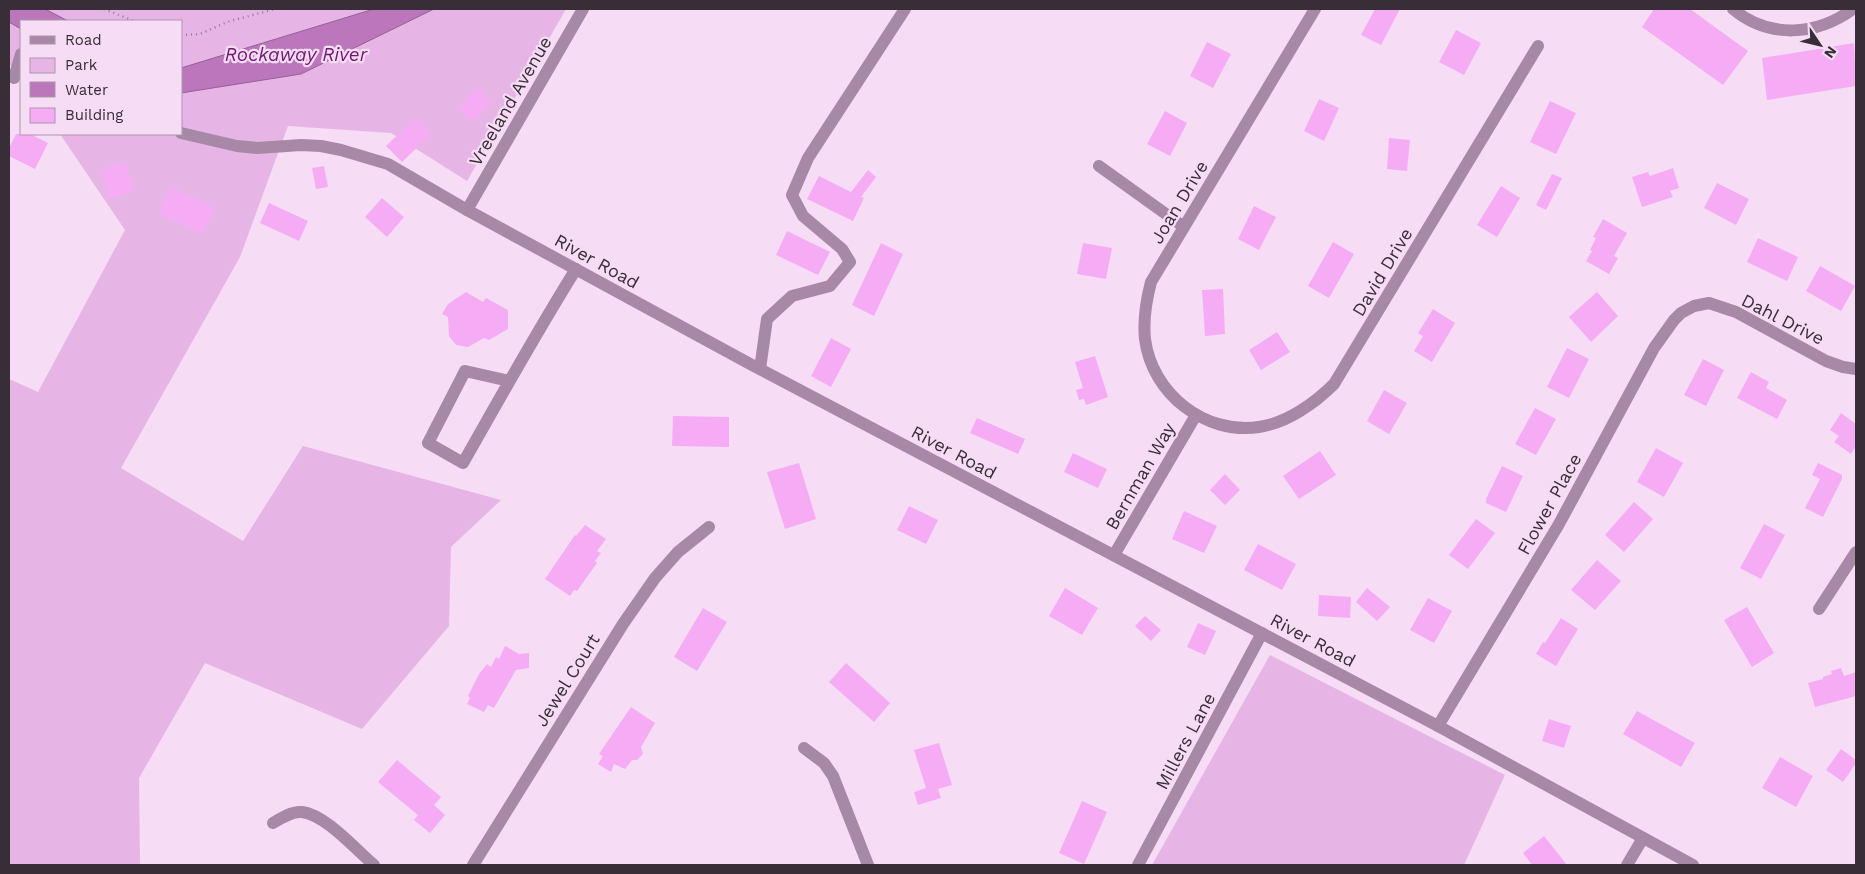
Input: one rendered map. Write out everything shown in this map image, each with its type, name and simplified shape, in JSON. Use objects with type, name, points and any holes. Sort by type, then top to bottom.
[{"type":"street","name":"Vreeland Avenue","points":[[467,210],[583,9]]},
{"type":"street","points":[[760,369],[767,319],[792,296],[830,286],[850,262],[842,249],[803,216],[792,195],[808,158],[905,9]]},
{"type":"street","name":"Joan Drive","points":[[1196,415],[1177,401],[1164,386],[1154,369],[1146,341],[1144,321],[1151,282],[1315,9]]},
{"type":"street","points":[[1733,9],[1749,21],[1767,28],[1787,32],[1816,27],[1834,20],[1853,9]]},
{"type":"street","name":"David Drive","points":[[1196,415],[1229,428],[1239,429],[1268,426],[1295,414],[1320,397],[1334,384],[1538,46]]},
{"type":"street","points":[[15,78],[20,58]]},
{"type":"street","name":"River Road","points":[[182,132],[237,146],[257,148],[302,145],[341,150],[388,164],[467,210],[760,369],[1438,726],[1693,865]]},
{"type":"street","points":[[1099,166],[1184,227]]},
{"type":"street","points":[[509,381],[466,371],[428,443],[463,463],[509,381],[576,270]]},
{"type":"street","name":"Dahl Drive","points":[[1694,306],[1708,303],[1736,312],[1826,361],[1856,369]]},
{"type":"street","name":"Flower Place","points":[[1438,726],[1559,524],[1654,348],[1674,320],[1681,313],[1694,306]]},
{"type":"street","name":"Bernman Way","points":[[1114,555],[1196,415]]},
{"type":"street","name":"Jewel Court","points":[[473,865],[623,624],[654,578],[678,552],[708,527]]},
{"type":"street","points":[[1819,609],[1856,552]]},
{"type":"street","name":"Millers Lane","points":[[1138,865],[1262,633]]},
{"type":"street","points":[[804,748],[824,764],[833,776],[868,865]]},
{"type":"street","points":[[273,823],[283,816],[300,811],[314,815],[325,822],[374,865]]},
{"type":"street","points":[[1627,865],[1644,838]]},
{"type":"path","points":[[104,9],[132,20]]},
{"type":"path","points":[[182,35],[200,34],[227,22],[275,9]]},
{"type":"green space","points":[[45,9],[374,9],[182,68],[182,20],[66,20]]},
{"type":"green space","points":[[434,9],[566,9],[467,181],[391,133],[288,126],[240,257],[121,468],[243,541],[303,446],[501,500],[451,547],[449,626],[362,729],[205,663],[139,778],[140,865],[9,865],[9,379],[38,392],[125,230],[61,135],[182,135],[182,93],[301,74]]},
{"type":"green space","points":[[9,22],[20,28],[20,74],[16,68],[9,65]]},
{"type":"green space","points":[[1270,655],[1505,775],[1464,865],[1152,865]]},
{"type":"water","points":[[9,9],[45,9],[66,20],[20,20],[20,28],[9,22]]},
{"type":"water","name":"Rockaway River","points":[[374,9],[434,9],[301,74],[182,93],[182,68]]},
{"type":"building","points":[[1375,9],[1400,9],[1381,45],[1361,35]]},
{"type":"building","points":[[1654,9],[1690,9],[1748,51],[1723,85],[1642,27]]},
{"type":"building","points":[[1456,30],[1481,43],[1464,75],[1439,62]]},
{"type":"building","points":[[1207,42],[1231,54],[1213,88],[1190,76]]},
{"type":"building","points":[[1854,43],[1856,86],[1767,100],[1762,58]]},
{"type":"building","points":[[477,88],[491,101],[472,122],[458,109]]},
{"type":"building","points":[[1319,99],[1339,108],[1324,141],[1304,131]]},
{"type":"building","points":[[1550,101],[1576,113],[1556,154],[1530,142]]},
{"type":"building","points":[[1165,111],[1187,123],[1170,156],[1147,144]]},
{"type":"building","points":[[415,118],[431,134],[402,162],[386,146]]},
{"type":"building","points":[[16,134],[32,135],[48,143],[35,169],[9,156],[9,148]]},
{"type":"building","points":[[1389,138],[1410,140],[1407,171],[1387,169]]},
{"type":"building","points":[[125,162],[134,191],[109,198],[101,169]]},
{"type":"building","points":[[324,166],[328,187],[316,189],[312,168]]},
{"type":"building","points":[[1673,168],[1679,188],[1670,191],[1673,197],[1642,207],[1632,177],[1648,172],[1650,176]]},
{"type":"building","points":[[868,170],[876,177],[861,197],[864,198],[853,221],[807,199],[819,176],[851,192]]},
{"type":"building","points":[[1552,174],[1562,178],[1546,210],[1536,205]]},
{"type":"building","points":[[1717,183],[1749,199],[1736,225],[1704,208]]},
{"type":"building","points":[[1501,186],[1520,198],[1497,237],[1477,225]]},
{"type":"building","points":[[171,187],[215,208],[202,234],[159,213]]},
{"type":"building","points":[[382,198],[404,217],[387,237],[365,217]]},
{"type":"building","points":[[269,203],[308,221],[299,241],[260,223]]},
{"type":"building","points":[[1254,206],[1276,217],[1259,250],[1238,239]]},
{"type":"building","points":[[1603,219],[1627,233],[1614,256],[1618,258],[1609,274],[1586,261],[1592,251],[1590,250],[1596,238],[1593,237]]},
{"type":"building","points":[[787,231],[830,252],[818,275],[776,255]]},
{"type":"building","points":[[1758,238],[1798,257],[1787,281],[1747,262]]},
{"type":"building","points":[[1333,242],[1354,254],[1329,298],[1308,286]]},
{"type":"building","points":[[881,243],[903,254],[874,316],[852,305]]},
{"type":"building","points":[[1083,243],[1112,248],[1106,279],[1077,274]]},
{"type":"building","points":[[1820,266],[1855,286],[1841,311],[1806,291]]},
{"type":"building","points":[[1223,289],[1225,334],[1205,336],[1202,290]]},
{"type":"building","points":[[466,292],[483,302],[486,298],[508,310],[508,329],[489,340],[484,338],[468,347],[456,345],[449,336],[448,317],[442,314],[448,304]]},
{"type":"building","points":[[1597,292],[1618,316],[1591,342],[1569,317]]},
{"type":"building","points":[[1433,309],[1455,323],[1432,362],[1414,351],[1423,336],[1418,333]]},
{"type":"building","points":[[1277,332],[1290,352],[1261,370],[1249,350]]},
{"type":"building","points":[[831,338],[851,349],[831,387],[811,376]]},
{"type":"building","points":[[1567,348],[1589,359],[1569,398],[1547,387]]},
{"type":"building","points":[[1095,356],[1108,397],[1086,405],[1084,399],[1079,400],[1076,390],[1083,388],[1075,362]]},
{"type":"building","points":[[1703,359],[1724,370],[1706,406],[1684,395]]},
{"type":"building","points":[[1751,372],[1769,382],[1766,388],[1787,400],[1777,419],[1737,398]]},
{"type":"building","points":[[1384,390],[1407,403],[1389,434],[1367,421]]},
{"type":"building","points":[[1535,408],[1556,419],[1536,455],[1515,444]]},
{"type":"building","points":[[1841,413],[1856,424],[1856,446],[1851,454],[1834,442],[1839,436],[1830,430]]},
{"type":"building","points":[[673,416],[729,417],[729,447],[672,446]]},
{"type":"building","points":[[977,418],[1025,439],[1018,454],[970,433]]},
{"type":"building","points":[[1656,448],[1683,463],[1664,497],[1637,482]]},
{"type":"building","points":[[1320,451],[1336,475],[1299,499],[1283,476]]},
{"type":"building","points":[[1073,453],[1107,469],[1098,488],[1064,472]]},
{"type":"building","points":[[799,463],[816,519],[785,529],[767,472]]},
{"type":"building","points":[[1818,463],[1842,475],[1842,479],[1823,517],[1805,508],[1820,479],[1812,475]]},
{"type":"building","points":[[1502,466],[1523,476],[1506,512],[1486,503],[1486,499]]},
{"type":"building","points":[[1225,474],[1240,490],[1225,505],[1210,490]]},
{"type":"building","points":[[1634,502],[1653,519],[1624,552],[1605,535]]},
{"type":"building","points":[[909,506],[938,520],[926,544],[897,530]]},
{"type":"building","points":[[1184,511],[1217,526],[1204,553],[1172,539]]},
{"type":"building","points":[[1476,519],[1495,533],[1468,569],[1449,555]]},
{"type":"building","points":[[1764,524],[1785,535],[1761,579],[1740,568]]},
{"type":"building","points":[[585,525],[606,539],[597,551],[601,553],[595,561],[597,563],[577,591],[574,590],[570,596],[545,579],[575,535]]},
{"type":"building","points":[[1258,544],[1296,564],[1282,590],[1244,570]]},
{"type":"building","points":[[1597,560],[1621,581],[1595,610],[1571,590]]},
{"type":"building","points":[[1065,588],[1098,608],[1082,635],[1049,616]]},
{"type":"building","points":[[1367,588],[1390,607],[1377,621],[1356,602]]},
{"type":"building","points":[[1319,595],[1351,597],[1350,618],[1318,616]]},
{"type":"building","points":[[1428,598],[1452,611],[1434,643],[1410,630]]},
{"type":"building","points":[[1747,607],[1774,653],[1752,667],[1724,620]]},
{"type":"building","points":[[703,608],[727,622],[697,671],[674,657]]},
{"type":"building","points":[[1145,616],[1161,630],[1151,641],[1135,626]]},
{"type":"building","points":[[1561,618],[1578,629],[1556,666],[1536,654]]},
{"type":"building","points":[[1198,623],[1216,631],[1205,655],[1187,647]]},
{"type":"building","points":[[505,646],[519,654],[529,653],[529,668],[516,670],[494,708],[488,705],[484,712],[467,704],[470,698],[468,696],[479,674],[487,664],[491,667],[496,657],[499,659]]},
{"type":"building","points":[[846,663],[890,703],[874,722],[829,682]]},
{"type":"building","points":[[1841,668],[1844,676],[1856,672],[1856,696],[1815,707],[1808,683],[1823,679],[1823,677],[1832,674],[1831,671]]},
{"type":"building","points":[[631,707],[655,723],[641,747],[643,754],[637,760],[632,760],[625,769],[614,764],[611,772],[598,764],[603,756],[599,754]]},
{"type":"building","points":[[1637,711],[1695,743],[1681,767],[1623,734]]},
{"type":"building","points":[[1549,719],[1571,726],[1564,748],[1542,741]]},
{"type":"building","points":[[939,743],[952,785],[938,789],[941,798],[918,805],[914,792],[926,788],[914,750]]},
{"type":"building","points":[[1841,749],[1856,760],[1856,763],[1843,782],[1826,770]]},
{"type":"building","points":[[1780,757],[1813,776],[1796,807],[1762,788]]},
{"type":"building","points":[[397,760],[441,797],[434,805],[445,815],[430,833],[414,820],[418,815],[378,782]]},
{"type":"building","points":[[1082,801],[1107,812],[1084,864],[1059,853]]},
{"type":"building","points":[[1544,836],[1567,865],[1532,865],[1523,853]]}]
